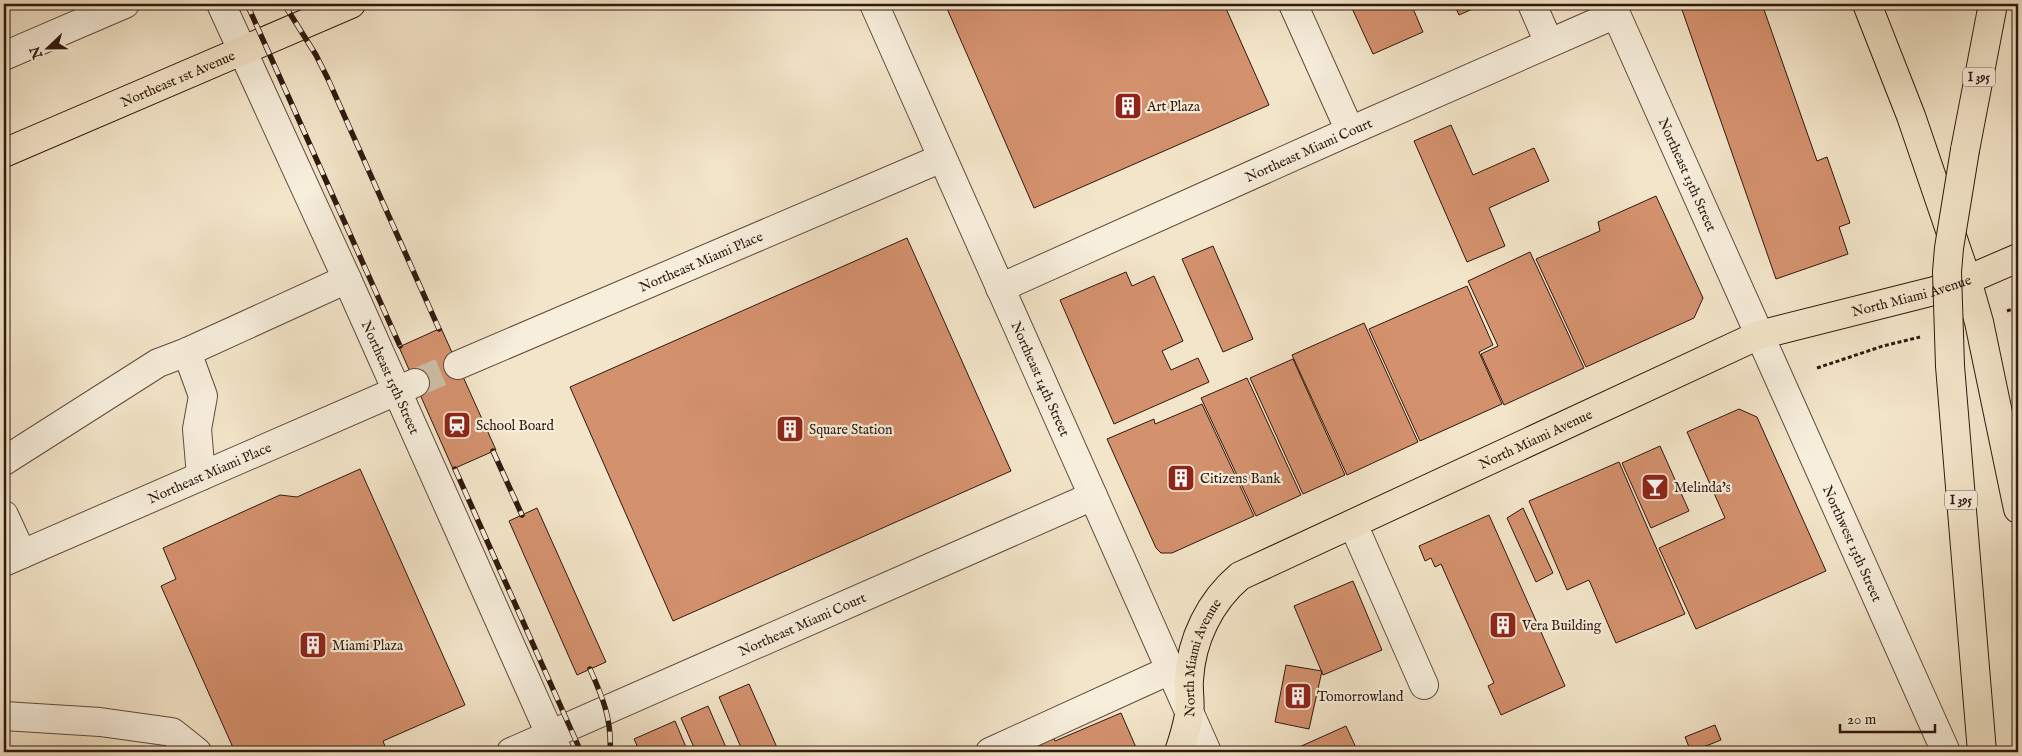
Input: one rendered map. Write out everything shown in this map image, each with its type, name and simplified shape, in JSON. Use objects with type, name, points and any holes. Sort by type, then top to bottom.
[{"type":"main road","name":"Northeast 1st Avenue","points":[[4,154],[351,4]]},
{"type":"main road","points":[[1867,4],[1911,116],[1979,322],[2018,510]]},
{"type":"main road","name":"I 395","points":[[1982,752],[1950,366],[1948,281],[1949,248],[1965,150],[1993,4]]},
{"type":"main road","name":"North Miami Avenue","points":[[1180,752],[1190,713],[1189,679],[1197,638],[1207,615],[1228,586],[1240,576],[1759,335],[1884,304],[1966,280],[2018,258]]},
{"type":"street","points":[[4,56],[125,4]]},
{"type":"street","name":"Northeast 15th Street","points":[[221,4],[347,279],[405,387],[555,744]]},
{"type":"street","name":"Northeast 14th Street","points":[[874,4],[1207,752]]},
{"type":"street","points":[[1293,4],[1350,131]]},
{"type":"street","points":[[1532,4],[1549,43]]},
{"type":"street","name":"Northeast Miami Court","points":[[1000,288],[1616,14]]},
{"type":"street","name":"Northeast 13th Street","points":[[1616,14],[1759,335]]},
{"type":"street","name":"Northeast Miami Place","points":[[458,365],[942,158]]},
{"type":"street","points":[[4,461],[158,363],[187,352],[347,279]]},
{"type":"street","name":"Northwest 13th Street","points":[[1759,335],[1946,752]]},
{"type":"street","points":[[187,352],[203,396],[197,429],[201,476]]},
{"type":"street","name":"Northeast Miami Place","points":[[13,558],[405,387]]},
{"type":"street","name":"Northeast Miami Court","points":[[511,752],[555,744],[1093,496]]},
{"type":"street","points":[[4,515],[13,558]]},
{"type":"street","points":[[1353,524],[1424,685]]},
{"type":"street","points":[[990,752],[1170,670]]},
{"type":"street","points":[[4,716],[100,722],[172,732],[197,752]]},
{"type":"path","points":[[2006,312],[2018,307]]},
{"type":"path","points":[[1818,368],[1883,346],[1924,336]]},
{"type":"building","name":"Art Plaza","points":[[945,4],[1224,4],[1269,105],[1034,208]]},
{"type":"building","points":[[1350,4],[1411,4],[1423,32],[1373,54]]},
{"type":"building","points":[[1454,4],[1484,4],[1459,15]]},
{"type":"building","points":[[1680,4],[1762,4],[1817,161],[1827,157],[1850,223],[1839,227],[1848,254],[1776,279]]},
{"type":"building","points":[[1451,125],[1473,175],[1534,148],[1549,181],[1489,208],[1505,246],[1467,262],[1414,141]]},
{"type":"building","points":[[1656,196],[1703,298],[1694,318],[1586,367],[1536,259],[1600,231],[1598,222]]},
{"type":"building","name":"Square Station","points":[[907,238],[1011,471],[673,621],[570,387]]},
{"type":"building","points":[[1213,246],[1253,339],[1223,352],[1182,259]]},
{"type":"building","points":[[1530,252],[1584,368],[1504,405],[1481,354],[1498,346],[1468,281]]},
{"type":"building","points":[[1126,272],[1132,286],[1154,276],[1183,341],[1162,351],[1171,370],[1198,358],[1209,382],[1114,424],[1060,300]]},
{"type":"building","points":[[1467,286],[1493,345],[1479,352],[1502,404],[1420,441],[1369,329]]},
{"type":"building","points":[[1364,323],[1418,442],[1347,475],[1292,355]]},
{"type":"building","name":"School Board","points":[[441,328],[496,450],[453,469],[399,347]]},
{"type":"building","points":[[1293,359],[1345,475],[1303,494],[1250,378]]},
{"type":"building","points":[[1247,378],[1301,495],[1256,516],[1201,398]]},
{"type":"building","name":"Citizens Bank","points":[[1202,404],[1254,516],[1172,553],[1161,553],[1156,548],[1107,439],[1154,419],[1155,424]]},
{"type":"building","points":[[1739,409],[1757,417],[1826,571],[1696,629],[1659,548],[1725,518],[1687,432]]},
{"type":"building","name":"Melinda's","points":[[1660,446],[1689,511],[1651,528],[1622,463]]},
{"type":"building","points":[[1619,462],[1685,614],[1616,643],[1589,580],[1567,590],[1529,501]]},
{"type":"building","name":"Miami Plaza","points":[[360,469],[465,705],[383,741],[386,749],[379,752],[235,752],[161,586],[176,579],[163,548],[280,495],[297,497]]},
{"type":"building","points":[[537,508],[606,662],[577,675],[509,521]]},
{"type":"building","points":[[1523,508],[1553,573],[1536,582],[1507,518]]},
{"type":"building","name":"Vera Building","points":[[1489,515],[1565,686],[1501,715],[1488,686],[1494,683],[1441,564],[1435,567],[1431,558],[1425,561],[1419,546]]},
{"type":"building","points":[[1353,581],[1382,650],[1323,675],[1294,606]]},
{"type":"building","name":"Tomorrowland","points":[[1286,665],[1322,671],[1309,729],[1275,722]]},
{"type":"building","points":[[749,684],[779,752],[743,752],[719,697]]},
{"type":"building","points":[[708,706],[728,752],[696,752],[681,718]]},
{"type":"building","points":[[1121,713],[1138,752],[1009,752],[1050,728],[1055,741]]},
{"type":"building","points":[[675,721],[688,752],[640,752],[634,739]]},
{"type":"building","points":[[1715,725],[1721,740],[1691,752],[1685,737]]},
{"type":"building","points":[[1346,726],[1358,752],[1288,752]]},
{"type":"tunnel","points":[[415,383],[458,365]]},
{"type":"railway","points":[[247,4],[400,346]]},
{"type":"railway","points":[[284,4],[316,55],[328,79],[439,329]]},
{"type":"railway","points":[[493,451],[522,515]]},
{"type":"railway","points":[[455,469],[581,752]]},
{"type":"railway","points":[[590,669],[606,709],[610,730],[610,752]]},
{"type":"place","name":"Art Plaza","points":[[1128,106]]},
{"type":"place","name":"School Board","points":[[457,425]]},
{"type":"place","name":"Square Station","points":[[790,429]]},
{"type":"place","name":"Citizens Bank","points":[[1181,478]]},
{"type":"place","name":"Melinda's","points":[[1655,487]]},
{"type":"place","name":"Vera Building","points":[[1503,625]]},
{"type":"place","name":"Miami Plaza","points":[[313,645]]},
{"type":"place","name":"Tomorrowland","points":[[1298,696]]}]
